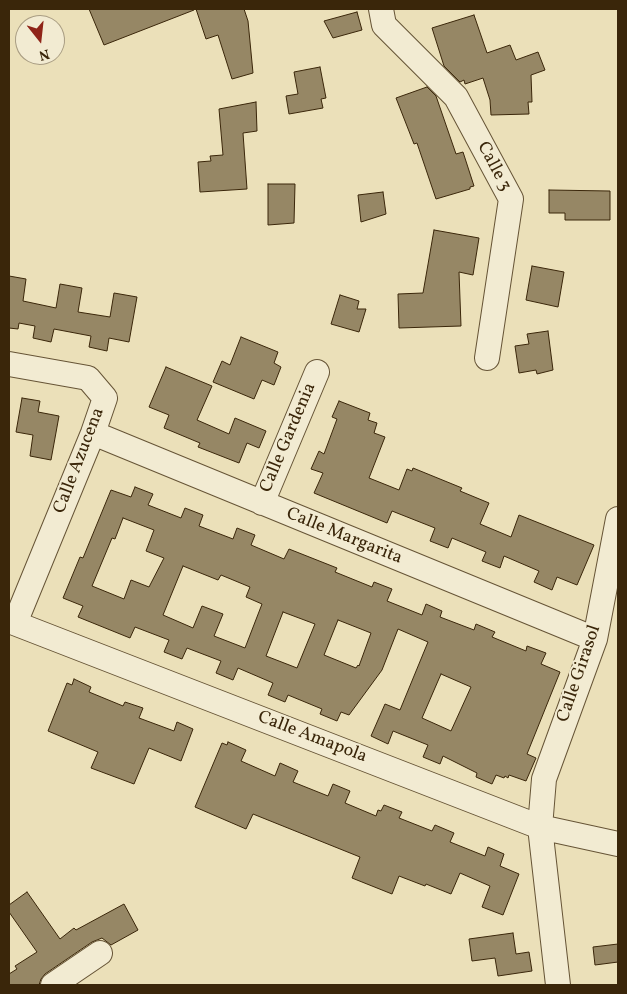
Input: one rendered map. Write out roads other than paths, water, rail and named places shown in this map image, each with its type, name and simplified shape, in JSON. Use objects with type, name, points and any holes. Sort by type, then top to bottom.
[{"type":"street","name":"Calle 3","points":[[381,9],[384,25],[456,97],[511,199],[487,358]]},
{"type":"street","name":"Calle Azucena","points":[[9,364],[88,378],[105,398],[93,433],[12,622]]},
{"type":"street","name":"Calle Gardenia","points":[[262,503],[317,372]]},
{"type":"street","name":"Calle Margarita","points":[[93,433],[595,639]]},
{"type":"street","name":"Calle Girasol","points":[[558,985],[540,827],[544,779],[595,639],[618,519]]},
{"type":"street","name":"Calle Amapola","points":[[12,622],[540,827],[618,844]]},
{"type":"street","points":[[53,985],[100,952]]}]
